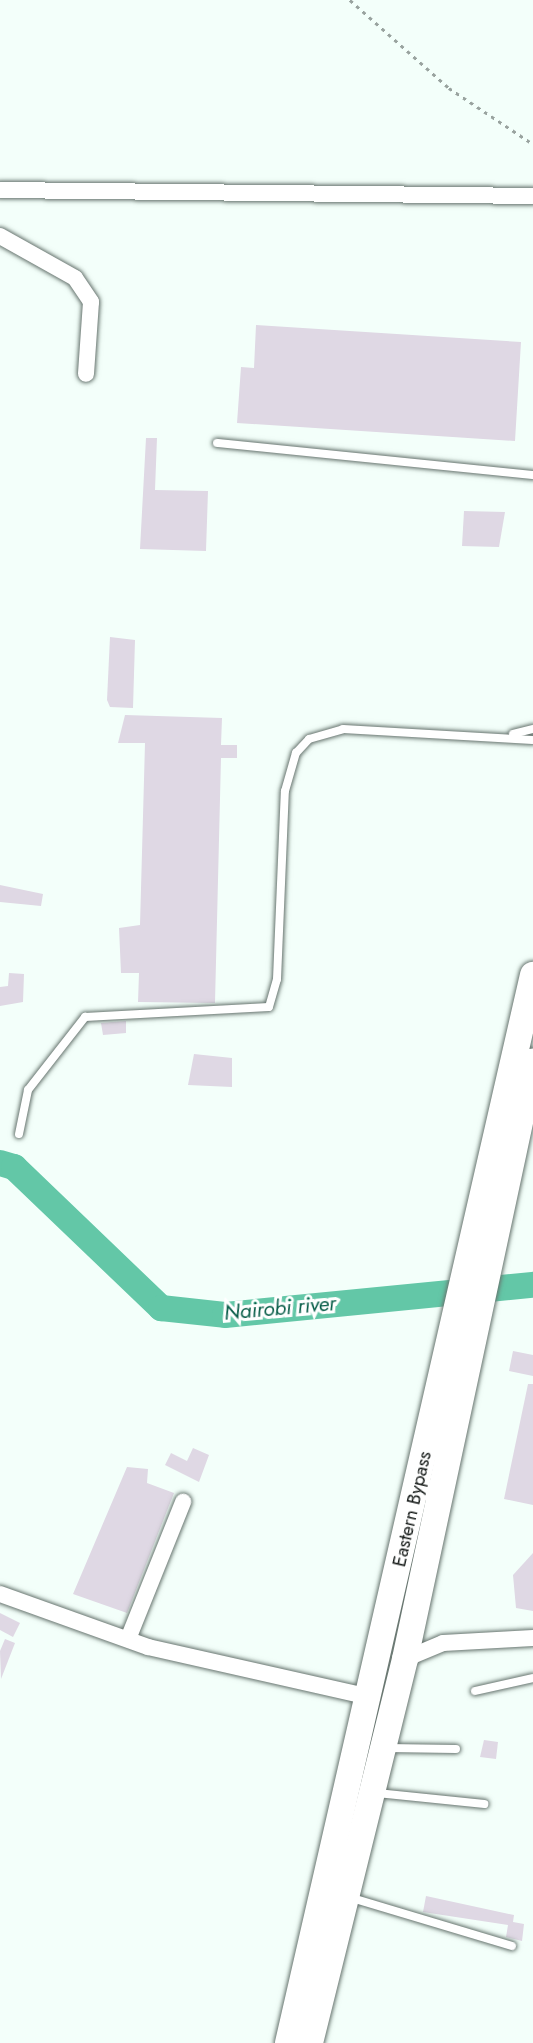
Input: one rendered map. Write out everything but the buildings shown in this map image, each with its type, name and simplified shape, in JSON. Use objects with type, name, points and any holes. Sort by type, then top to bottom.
[{"type":"main road","name":"Eastern Bypass","points":[[310,2043],[405,1659],[461,1345],[533,975]]},
{"type":"main road","name":"Eastern Bypass","points":[[482,1246],[533,1062]]},
{"type":"main road","name":"Eastern Bypass","points":[[288,2043],[370,1697],[461,1345]]},
{"type":"street","points":[[0,190],[533,196]]},
{"type":"street","points":[[0,236],[75,278],[91,302],[86,374]]},
{"type":"street","points":[[128,1639],[183,1502]]},
{"type":"street","points":[[0,1594],[128,1639],[370,1697]]},
{"type":"street","points":[[405,1659],[443,1643],[533,1637]]},
{"type":"lane","points":[[217,443],[533,475]]},
{"type":"lane","points":[[19,1134],[28,1090],[85,1017],[269,1007],[277,979],[285,791],[296,754],[309,739],[343,729],[507,735],[533,740]]},
{"type":"lane","points":[[507,735],[533,729]]},
{"type":"lane","points":[[474,1691],[533,1678]]},
{"type":"lane","points":[[384,1748],[456,1749]]},
{"type":"lane","points":[[374,1792],[484,1804]]},
{"type":"lane","points":[[345,1896],[512,1946]]},
{"type":"path","points":[[350,0],[449,88],[533,144]]},
{"type":"waterway","name":"Nairobi river","points":[[0,1163],[14,1167],[161,1308],[225,1315],[533,1285]]}]
